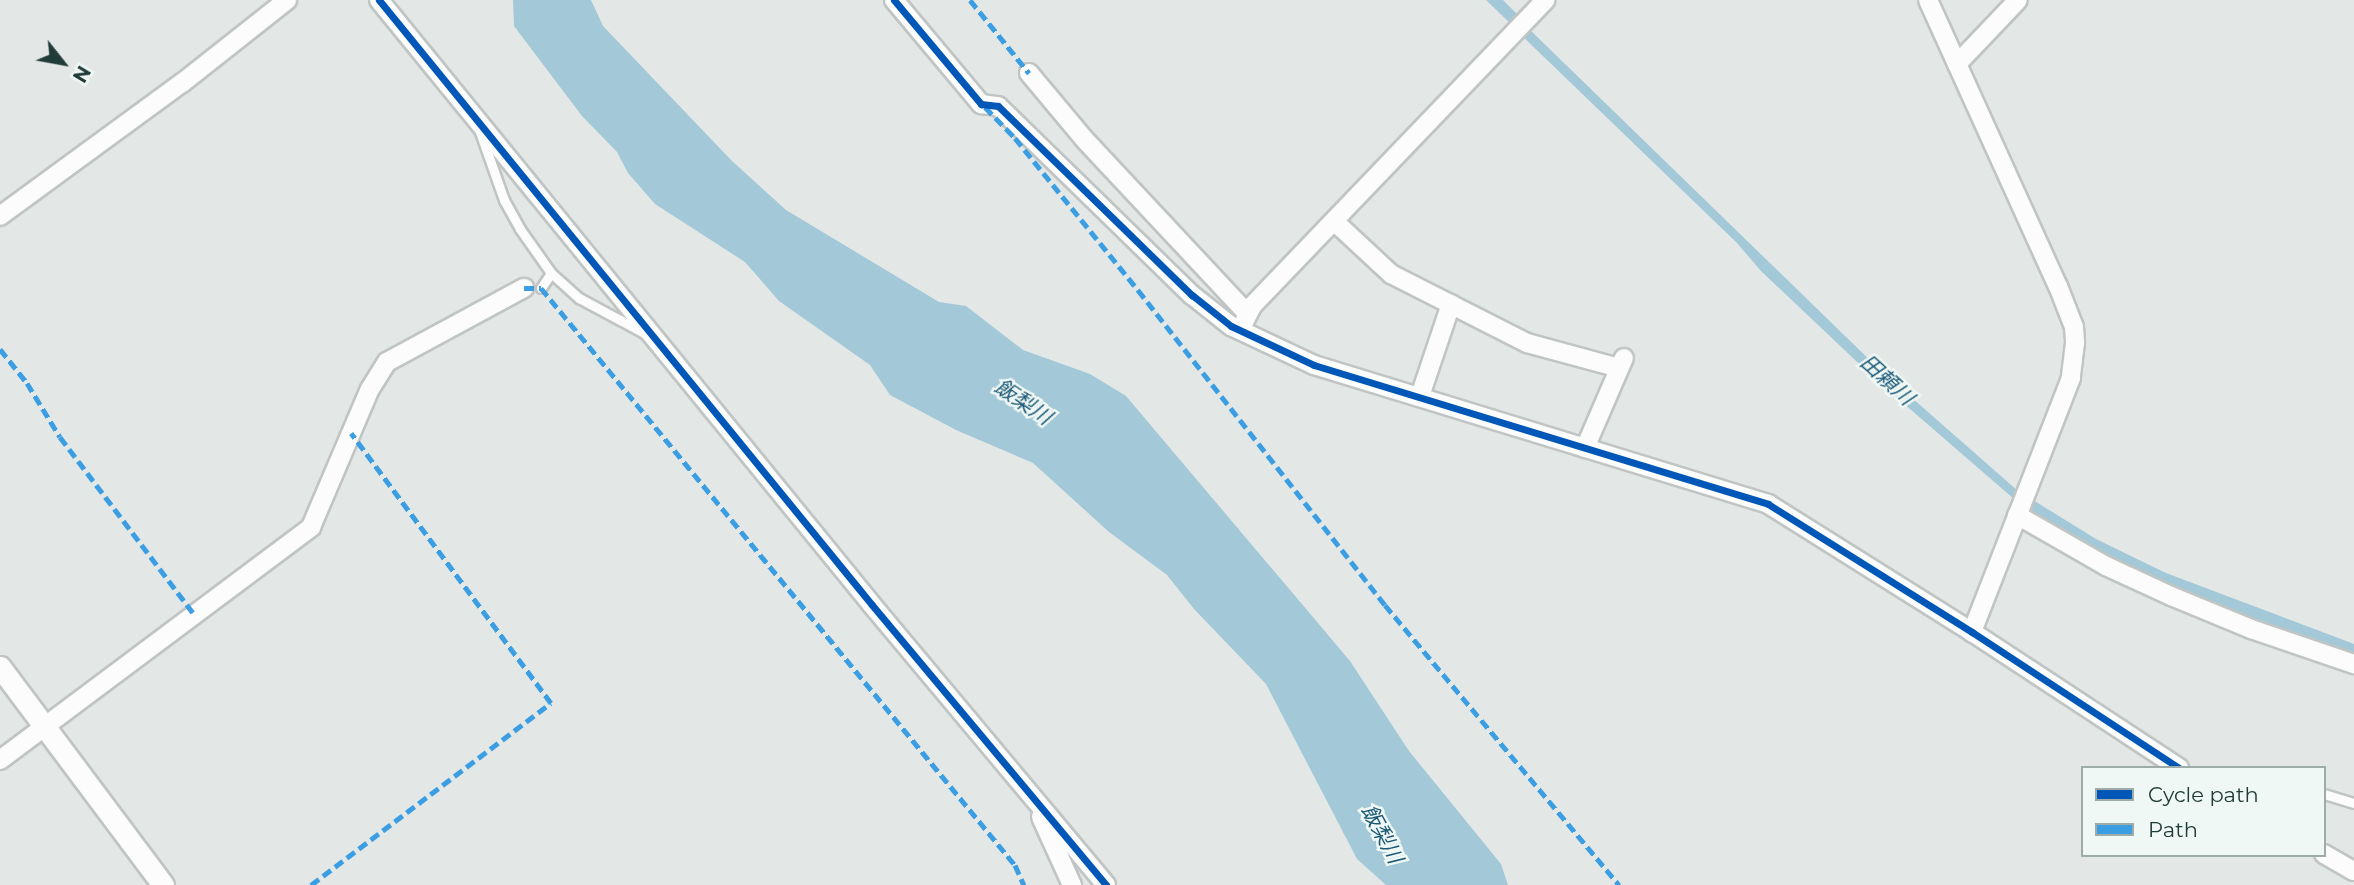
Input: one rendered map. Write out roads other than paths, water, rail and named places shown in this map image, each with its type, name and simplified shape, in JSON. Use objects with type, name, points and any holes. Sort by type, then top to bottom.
[{"type":"street","points":[[0,216],[182,83],[287,0]]},
{"type":"street","points":[[379,0],[1106,885]]},
{"type":"street","points":[[894,0],[981,104],[998,106],[1192,295],[1240,330],[1314,365],[1768,504],[1972,632],[2176,766]]},
{"type":"street","points":[[1240,330],[1247,313],[1545,0]]},
{"type":"street","points":[[1928,0],[2074,327],[2076,360],[2071,377],[1972,632]]},
{"type":"street","points":[[1956,64],[2018,0]]},
{"type":"street","points":[[1029,73],[1085,140],[1247,313]]},
{"type":"street","points":[[1334,221],[1391,274],[1536,347],[1622,363],[1585,448]]},
{"type":"street","points":[[0,760],[311,527],[370,389],[387,362],[541,283]]},
{"type":"street","points":[[1420,397],[1451,304]]},
{"type":"street","points":[[2019,511],[2106,566],[2171,596],[2250,629],[2354,664]]},
{"type":"street","points":[[0,667],[163,885]]},
{"type":"street","points":[[1031,794],[1072,885]]},
{"type":"street","points":[[2326,855],[2354,871]]},
{"type":"lane","points":[[476,117],[488,160],[541,283],[579,298],[656,339]]},
{"type":"lane","points":[[2326,794],[2354,803]]},
{"type":"water","name":"飯梨川","points":[[513,0],[591,0],[603,26],[732,161],[786,210],[939,302],[966,306],[1023,350],[1090,374],[1126,396],[1350,661],[1409,751],[1501,864],[1508,885],[1386,885],[1357,859],[1266,684],[1194,609],[1167,575],[1109,532],[1033,463],[956,430],[890,395],[870,365],[779,301],[745,262],[655,204],[628,173],[617,152],[582,116],[514,26]]},
{"type":"water","points":[[1486,0],[1503,0],[1523,20],[1515,28]]},
{"type":"water","name":"田頼川","points":[[1527,27],[1879,369],[2018,491],[2014,499],[1873,377],[1761,271],[1737,243],[1520,34]]},
{"type":"water","points":[[2033,500],[2096,539],[2166,573],[2354,644],[2354,656],[2196,598],[2118,563],[2028,512]]}]
